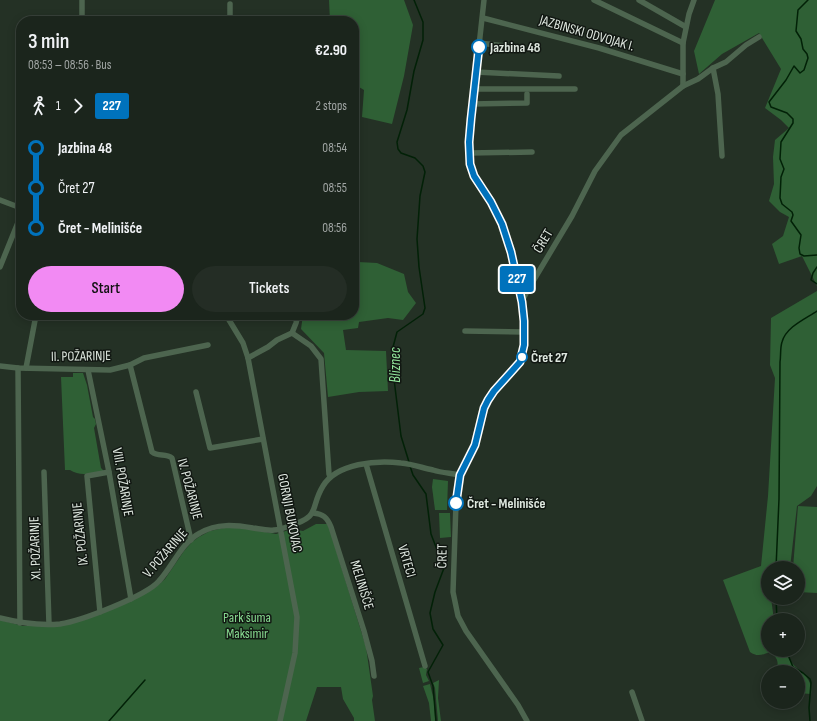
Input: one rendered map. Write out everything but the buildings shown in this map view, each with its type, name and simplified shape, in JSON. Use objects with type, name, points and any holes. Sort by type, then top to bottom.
[{"type":"street","points":[[82,0],[82,16]]},
{"type":"street","points":[[484,0],[483,18],[473,89],[469,142],[470,164],[474,176],[491,202],[502,224],[511,252],[522,302]]},
{"type":"street","points":[[594,0],[683,42]]},
{"type":"street","points":[[639,0],[686,28]]},
{"type":"street","points":[[683,86],[683,42],[694,0]]},
{"type":"street","points":[[230,4],[230,16]]},
{"type":"street","name":"JAZBINSKI ODVOJAK I.","points":[[483,18],[599,48],[683,74]]},
{"type":"street","name":"ČRET","points":[[527,721],[518,705],[466,632],[458,616],[453,592],[456,517],[460,475],[475,445],[481,418],[488,400],[520,362],[524,345],[522,302],[607,153],[621,135],[683,86],[726,62],[746,44],[759,37]]},
{"type":"street","points":[[479,43],[522,48]]},
{"type":"street","points":[[713,68],[718,94],[722,156]]},
{"type":"street","points":[[476,72],[559,76]]},
{"type":"street","points":[[473,89],[575,89]]},
{"type":"street","points":[[472,104],[527,103],[527,94]]},
{"type":"street","points":[[470,153],[532,152]]},
{"type":"street","points":[[0,200],[16,206]]},
{"type":"street","points":[[0,267],[16,228]]},
{"type":"street","points":[[26,368],[35,320]]},
{"type":"street","name":"GORNJI BUKOVAC","points":[[229,320],[243,343],[248,358],[297,617],[295,653],[280,721]]},
{"type":"street","points":[[248,358],[268,347],[277,340],[292,333],[297,320]]},
{"type":"street","points":[[466,331],[524,332]]},
{"type":"street","points":[[292,333],[311,346],[321,359],[330,477]]},
{"type":"street","name":"II. POŽARINJE","points":[[0,366],[18,368],[110,370],[130,365],[144,358],[208,345]]},
{"type":"street","name":"IV. POŽARINJE","points":[[130,365],[151,450],[154,454],[172,458],[191,540]]},
{"type":"street","points":[[18,368],[20,623]]},
{"type":"street","name":"VIII. POŽARINJE","points":[[88,370],[109,472],[131,599]]},
{"type":"street","points":[[196,392],[210,448],[263,439]]},
{"type":"street","points":[[281,528],[304,521],[313,513],[324,484],[335,473],[348,467],[366,464],[401,462],[435,471],[460,475]]},
{"type":"street","name":"VRTECI","points":[[366,464],[425,666]]},
{"type":"street","name":"XI. POŽARINJE","points":[[44,472],[49,624]]},
{"type":"street","name":"IX. POŽARINJE","points":[[100,612],[86,476],[109,472]]},
{"type":"street","name":"MELINIŠĆE","points":[[313,513],[325,516],[331,527],[364,631],[372,661],[374,676]]},
{"type":"street","name":"V. POŽARINJE","points":[[0,618],[20,623],[66,623],[100,612],[131,599],[151,588],[160,581],[177,555],[201,532],[222,526],[237,525],[273,531],[281,528]]},
{"type":"street","points":[[632,692],[642,721]]},
{"type":"green space","points":[[329,0],[404,0],[413,25],[404,76],[392,124],[362,117],[364,90],[359,87],[359,16],[330,16]]},
{"type":"green space","points":[[715,0],[817,0],[817,286],[802,256],[779,264],[772,244],[783,236],[789,217],[780,212],[769,201],[774,184],[773,157],[775,140],[789,128],[765,108],[781,69],[759,33],[722,54],[699,74],[694,51]]},
{"type":"green space","points":[[359,262],[377,263],[404,274],[408,292],[416,303],[403,320],[388,318],[359,322],[358,328],[343,330],[346,350],[386,351],[388,391],[359,392],[328,397],[324,353],[301,329],[302,320],[359,320]]},
{"type":"green space","points":[[817,291],[817,486],[811,496],[797,506],[791,561],[762,561],[768,496],[775,378],[770,365],[771,318]]},
{"type":"green space","points":[[73,373],[83,373],[87,385],[93,417],[96,424],[94,428],[101,468],[104,471],[82,474],[65,470],[61,377],[73,377]]},
{"type":"green space","points":[[433,479],[448,481],[447,510],[435,510],[432,487]]},
{"type":"green space","points":[[798,506],[817,507],[817,593],[805,592],[805,561],[794,561]]},
{"type":"green space","points":[[439,513],[450,513],[451,537],[440,538]]},
{"type":"green space","name":"Park šuma Maksimir","points":[[316,524],[328,524],[366,647],[375,721],[354,721],[354,718],[343,699],[341,687],[317,687],[306,721],[0,721],[0,620],[23,626],[61,626],[156,587],[165,579],[192,542],[210,531],[228,527],[240,527],[276,534],[292,529],[303,531]]},
{"type":"green space","points":[[761,566],[761,605],[772,605],[773,613],[761,613],[761,655],[755,655],[750,652],[723,580]]},
{"type":"green space","points":[[776,657],[788,657],[794,665],[778,665]]},
{"type":"green space","points":[[424,667],[427,669],[426,675],[429,681],[423,683],[419,668]]},
{"type":"green space","points":[[805,676],[810,682],[811,694],[805,694]]},
{"type":"green space","points":[[439,680],[438,698],[441,721],[438,721],[435,688],[433,683]]},
{"type":"green space","points":[[430,684],[434,701],[435,721],[431,721],[429,703],[423,686]]},
{"type":"waterway","name":"Bliznec","points":[[409,462],[401,436],[393,371],[393,347],[397,332],[423,314],[425,308],[419,267],[417,239],[420,196],[425,172],[423,166],[415,158],[401,153],[398,149],[397,142],[407,110],[414,71],[423,40],[423,22],[414,0]]},
{"type":"waterway","points":[[808,0],[798,10],[796,31],[801,39],[803,49],[808,58],[804,70],[800,73],[794,66],[786,80],[769,102],[771,107],[787,113],[793,119],[793,123],[781,142],[780,159],[784,169],[781,177],[780,198],[782,204],[792,212],[793,215],[791,221],[801,235],[799,248],[800,254],[804,256],[817,255]]},
{"type":"waterway","points":[[817,267],[811,280],[817,284]]},
{"type":"waterway","points":[[776,561],[779,499],[781,347],[787,332],[802,320],[817,311]]},
{"type":"waterway","name":"Bliznec","points":[[410,466],[413,475],[426,494],[431,534],[444,568],[435,592],[430,613],[433,629],[443,645],[428,672],[433,686],[436,721]]},
{"type":"waterway","points":[[776,605],[777,613]]},
{"type":"waterway","points":[[789,657],[793,667],[810,679],[810,721]]},
{"type":"waterway","points":[[109,721],[145,680]]},
{"type":"bus line","name":"227","points":[[456,503],[460,475],[475,445],[484,408],[494,391],[520,362],[524,345],[522,302],[511,252],[502,224],[491,202],[474,176],[470,164],[469,142],[473,89],[479,47]]},
{"type":"place","name":"Jazbina 48","points":[[479,47]]},
{"type":"place","name":"Čret 27","points":[[522,357]]},
{"type":"place","name":"Čret - Melinišće","points":[[456,503]]}]
